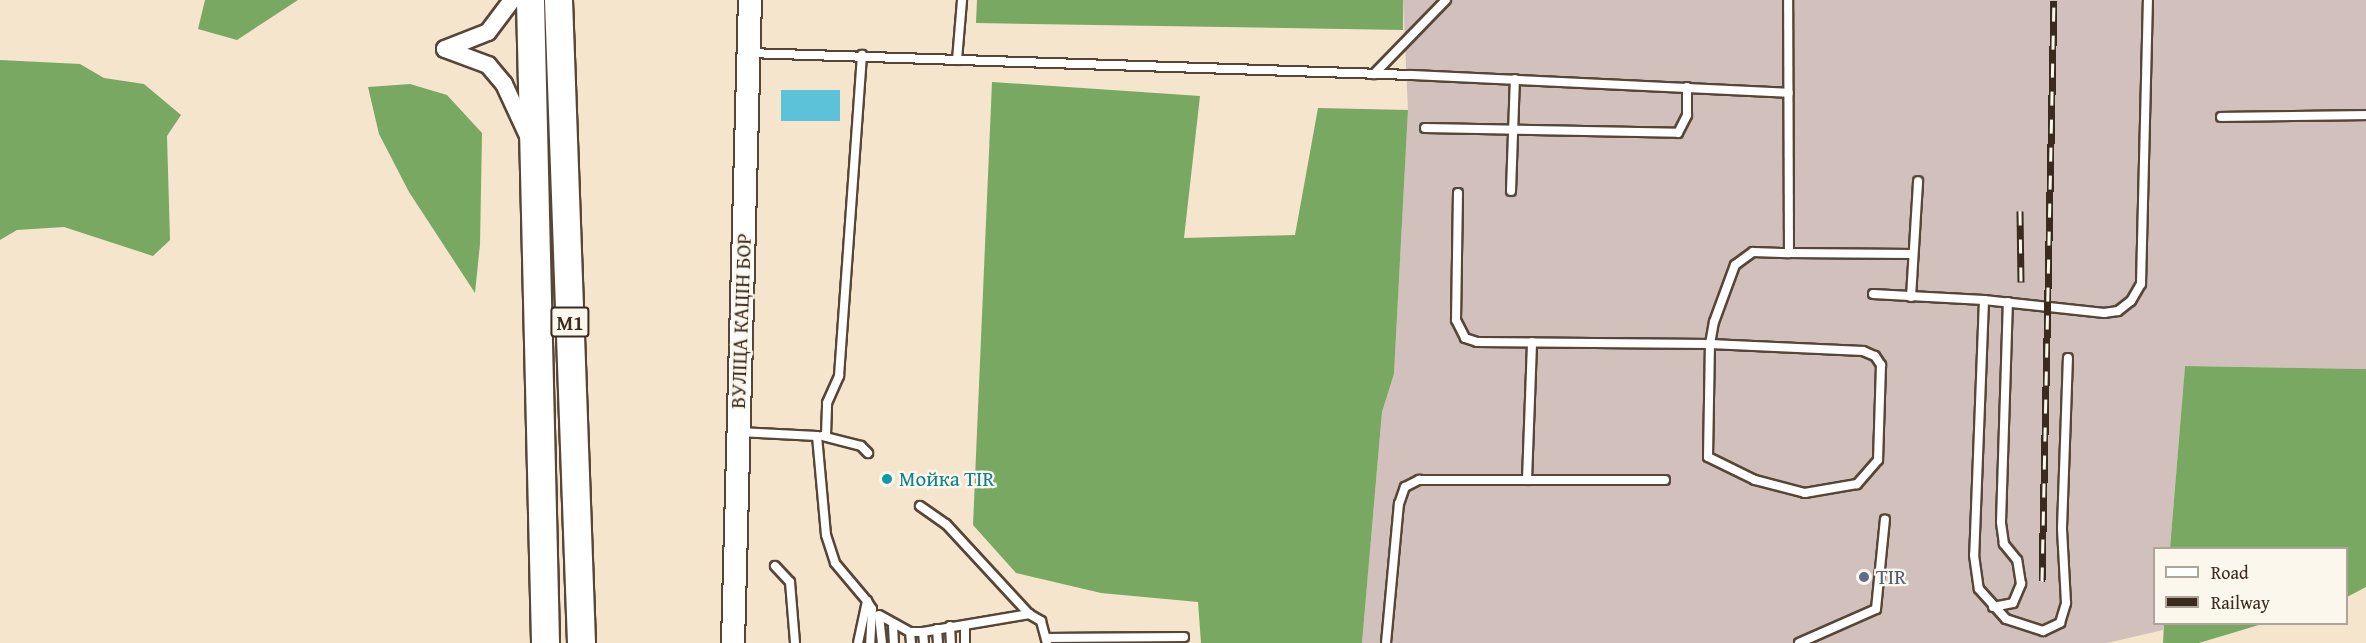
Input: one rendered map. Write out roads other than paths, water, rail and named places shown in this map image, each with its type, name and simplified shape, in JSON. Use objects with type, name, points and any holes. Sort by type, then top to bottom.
[{"type":"highway","name":"М1","points":[[530,0],[545,643]]},
{"type":"highway","name":"М1","points":[[558,0],[581,643]]},
{"type":"main road","name":"ВУЛІЦА КАЦІН БОР","points":[[733,643],[750,0]]},
{"type":"street","points":[[512,0],[488,32],[445,50],[488,65],[504,84],[534,149]]},
{"type":"lane","points":[[957,60],[962,0]]},
{"type":"lane","points":[[1374,74],[1446,0]]},
{"type":"lane","points":[[1788,0],[1789,253]]},
{"type":"lane","points":[[1873,294],[2118,311],[2131,301],[2141,284],[2148,0]]},
{"type":"lane","points":[[748,53],[1515,79],[1789,93]]},
{"type":"lane","points":[[862,56],[839,376],[827,403],[821,436],[826,535],[835,563],[869,605],[893,626],[910,632],[923,632],[1029,614]]},
{"type":"lane","points":[[1511,191],[1515,79]]},
{"type":"lane","points":[[1425,128],[1678,133],[1686,115],[1687,87]]},
{"type":"lane","points":[[2221,117],[2366,115]]},
{"type":"lane","points":[[1911,297],[1918,181]]},
{"type":"lane","points":[[1458,193],[1458,329],[1465,338],[1477,342],[1710,344],[1863,351],[1875,356],[1881,366],[1878,460],[1857,484],[1805,493],[1755,480],[1708,457],[1710,344],[1714,322],[1735,265],[1753,252],[1913,254]]},
{"type":"lane","points":[[1984,300],[1974,555],[1979,589],[2006,619],[2043,631],[2060,623],[2066,603],[2062,528],[2068,358]]},
{"type":"lane","points":[[1993,606],[2013,603],[2021,584],[2017,560],[2004,544],[2001,522],[2008,302]]},
{"type":"lane","points":[[1527,480],[1532,342]]},
{"type":"lane","points":[[737,432],[821,436],[861,446],[868,453]]},
{"type":"lane","points":[[1386,643],[1398,504],[1405,487],[1419,480],[1665,480]]},
{"type":"lane","points":[[920,506],[946,524],[1029,614],[1041,621],[1047,641],[1184,637]]},
{"type":"lane","points":[[1799,643],[1876,609],[1885,519]]},
{"type":"lane","points":[[775,566],[790,582],[795,643]]},
{"type":"lane","points":[[858,643],[869,605]]},
{"type":"lane","points":[[869,605],[870,643]]},
{"type":"lane","points":[[881,616],[882,643]]},
{"type":"lane","points":[[965,625],[965,643]]},
{"type":"lane","points":[[893,626],[894,643]]},
{"type":"lane","points":[[950,626],[951,643]]},
{"type":"lane","points":[[937,629],[938,643]]},
{"type":"lane","points":[[910,632],[910,643]]},
{"type":"lane","points":[[923,632],[924,643]]},
{"type":"water","points":[[781,90],[840,90],[840,121],[781,121]]},
{"type":"railway","points":[[2042,581],[2054,0]]},
{"type":"railway","points":[[2020,211],[2021,282]]},
{"type":"place","name":"Мойка TIR","points":[[887,479]]},
{"type":"place","name":"TIR","points":[[1864,577]]}]
